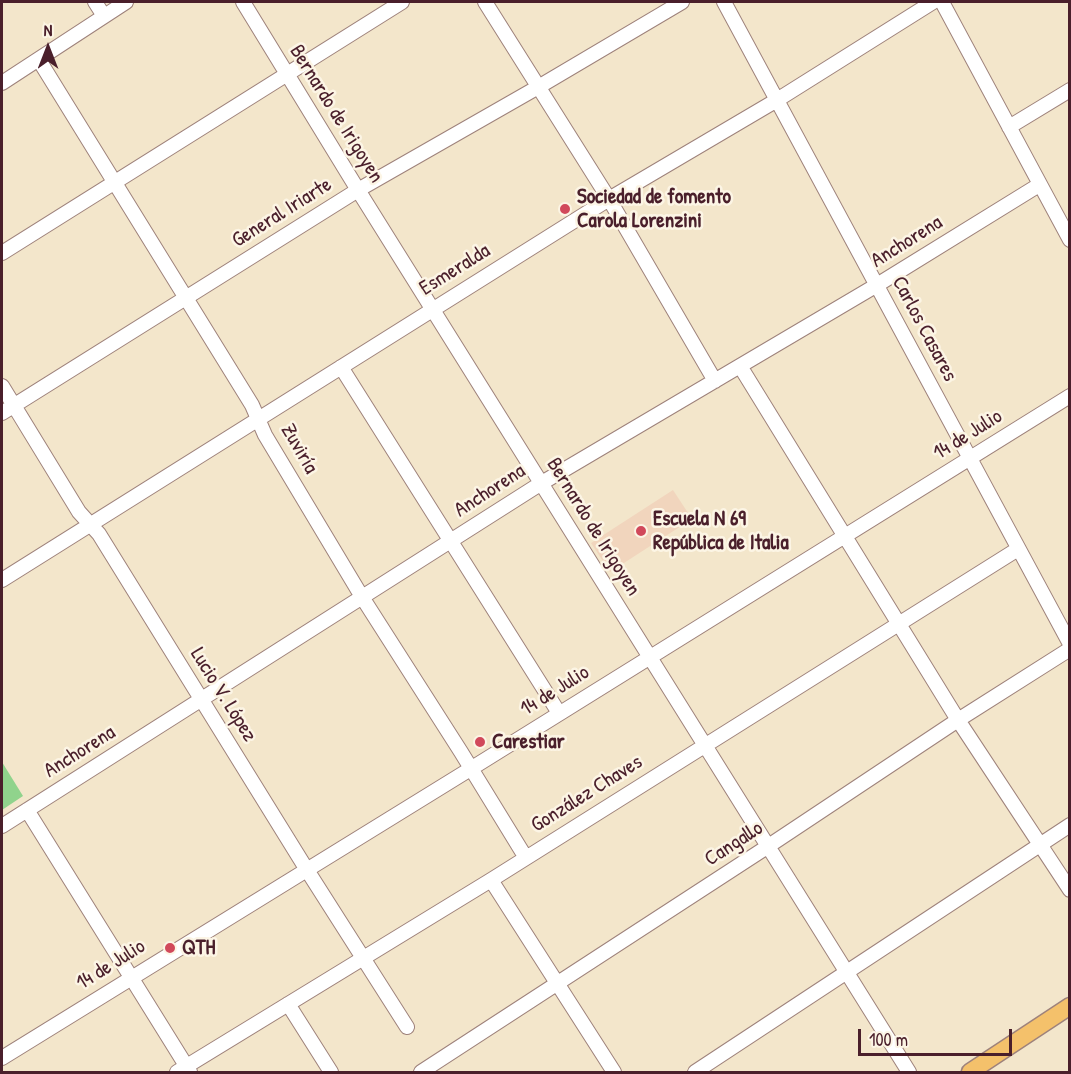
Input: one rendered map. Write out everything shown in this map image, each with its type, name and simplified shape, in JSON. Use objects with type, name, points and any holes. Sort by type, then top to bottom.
[{"type":"main road","points":[[970,1072],[1070,1006]]},
{"type":"street","points":[[95,2],[104,16]]},
{"type":"street","points":[[2,83],[126,2]]},
{"type":"street","name":"Bernardo de Irigoyen","points":[[243,2],[540,484],[909,1072]]},
{"type":"street","points":[[2,253],[285,73],[402,2]]},
{"type":"street","points":[[484,2],[540,86],[609,199],[715,381]]},
{"type":"street","name":"General Iriarte","points":[[7,409],[358,190],[682,2]]},
{"type":"street","name":"Carlos Casares","points":[[724,2],[1070,644]]},
{"type":"street","name":"Esmeralda","points":[[2,580],[609,199],[777,100],[933,2]]},
{"type":"street","points":[[942,2],[1070,240]]},
{"type":"street","name":"Zuviría","points":[[39,60],[252,405],[265,435],[362,597],[472,768],[525,858]]},
{"type":"street","points":[[1009,128],[1070,90]]},
{"type":"street","name":"Anchorena","points":[[2,826],[540,484],[877,285],[1039,185]]},
{"type":"street","points":[[740,366],[957,720],[1070,890]]},
{"type":"street","points":[[341,367],[559,713]]},
{"type":"street","name":"Lucio V. López","points":[[2,386],[7,409],[79,512],[99,534],[407,1027]]},
{"type":"street","name":"14 de Julio","points":[[2,1058],[1070,396]]},
{"type":"street","name":"González Chaves","points":[[184,1071],[1018,549]]},
{"type":"street","name":"Cangallo","points":[[421,1072],[767,847],[957,720],[1070,649]]},
{"type":"street","points":[[27,810],[184,1071]]},
{"type":"street","points":[[695,1072],[1070,825]]},
{"type":"street","points":[[491,880],[614,1072]]},
{"type":"street","points":[[288,1004],[331,1072]]},
{"type":"shaded area","name":"Escuela N 69 República de Italia","points":[[673,490],[692,519],[610,572],[591,543]]},
{"type":"green space","points":[[2,762],[23,796],[2,810]]},
{"type":"place","name":"Sociedad de fomento Carola Lorenzini","points":[[565,209]]},
{"type":"place","name":"Escuela N 69 República de Italia","points":[[641,531]]},
{"type":"place","name":"Carestiar","points":[[480,742]]},
{"type":"place","name":"QTH","points":[[170,948]]}]
